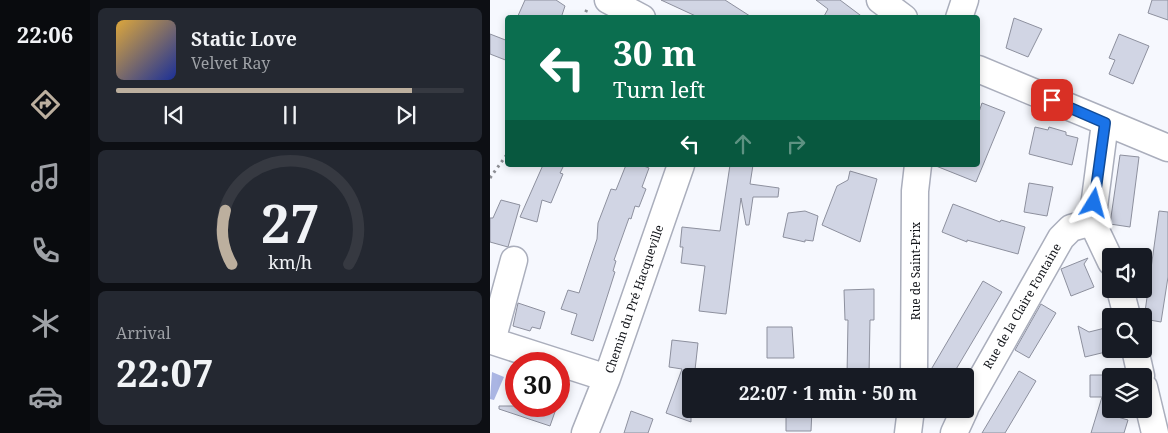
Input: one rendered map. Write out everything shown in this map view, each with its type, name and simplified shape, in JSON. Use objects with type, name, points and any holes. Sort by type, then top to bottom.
[{"type":"street","points":[[608,0],[636,15]]},
{"type":"street","points":[[880,0],[900,15]]},
{"type":"street","points":[[960,15],[965,0]]},
{"type":"street","points":[[980,70],[1168,148]]},
{"type":"street","points":[[1104,248],[1092,222],[1105,123]]},
{"type":"street","name":"Chemin du Pré Hacqueville","points":[[585,433],[607,378],[680,167]]},
{"type":"street","name":"Rue de Saint-Prix","points":[[914,368],[915,191],[918,167]]},
{"type":"street","name":"Rue de la Claire Fontaine","points":[[974,389],[1061,238],[1071,228],[1092,222]]},
{"type":"street","points":[[514,260],[492,342],[607,378]]},
{"type":"street","points":[[908,433],[910,418]]},
{"type":"street","name":"Rue de la Claire Fontaine","points":[[954,433],[960,418]]},
{"type":"street","points":[[1152,418],[1156,433],[1168,424]]},
{"type":"path","points":[[490,178],[505,157]]},
{"type":"water","points":[[492,372],[504,377],[494,400],[490,399]]},
{"type":"building","points":[[525,0],[556,0],[565,6],[562,15],[518,15]]},
{"type":"building","points":[[661,0],[725,0],[748,15],[694,15]]},
{"type":"building","points":[[816,0],[840,0],[860,15],[825,15],[828,9]]},
{"type":"building","points":[[1152,0],[1168,0],[1168,20],[1148,13]]},
{"type":"building","points":[[1014,18],[1042,29],[1028,57],[1006,48]]},
{"type":"building","points":[[490,34],[505,40],[505,60],[490,54]]},
{"type":"building","points":[[1119,34],[1149,46],[1133,84],[1109,74],[1115,60],[1109,58]]},
{"type":"building","points":[[982,103],[1005,112],[976,182],[938,167],[980,167],[980,109]]},
{"type":"building","points":[[1035,127],[1048,130],[1049,127],[1078,138],[1072,165],[1029,154]]},
{"type":"building","points":[[1120,155],[1139,157],[1130,227],[1110,224]]},
{"type":"building","points":[[542,167],[563,167],[560,173],[563,174],[551,203],[542,200],[537,222],[520,217]]},
{"type":"building","points":[[625,167],[649,168],[642,187],[646,189],[639,207],[635,206],[631,219],[629,218],[614,260],[616,261],[613,271],[615,272],[593,341],[571,334],[577,314],[561,309],[568,290],[579,293],[597,239],[598,223],[611,189],[616,190]]},
{"type":"building","points":[[730,167],[753,167],[750,184],[779,188],[778,197],[753,197],[749,225],[746,225],[741,198],[726,314],[699,311],[705,266],[681,263],[683,247],[680,247],[682,227],[720,231]]},
{"type":"building","points":[[850,171],[877,179],[860,242],[822,225],[837,186],[848,180]]},
{"type":"building","points":[[1029,183],[1053,187],[1047,216],[1024,212]]},
{"type":"building","points":[[501,200],[520,205],[508,247],[490,242],[490,218],[493,218]]},
{"type":"building","points":[[953,204],[1000,222],[1001,220],[1025,227],[1018,254],[967,240],[967,242],[942,232]]},
{"type":"building","points":[[805,211],[818,216],[813,241],[805,240],[805,242],[783,237],[788,213]]},
{"type":"building","points":[[1159,211],[1168,212],[1168,277],[1161,322],[1152,320],[1152,308],[1146,308],[1147,298],[1152,298],[1152,261]]},
{"type":"building","points":[[1088,258],[1084,264],[1094,287],[1071,296],[1061,269]]},
{"type":"building","points":[[983,281],[1002,292],[957,368],[932,368]]},
{"type":"building","points":[[874,289],[874,320],[870,320],[869,368],[847,368],[848,320],[845,320],[844,290]]},
{"type":"building","points":[[518,303],[545,312],[540,329],[532,327],[530,331],[513,326]]},
{"type":"building","points":[[1041,304],[1056,313],[1029,358],[1015,350]]},
{"type":"building","points":[[1078,326],[1089,332],[1102,329],[1102,353],[1085,357]]},
{"type":"building","points":[[767,327],[792,327],[794,358],[767,358]]},
{"type":"building","points":[[672,340],[698,343],[695,368],[682,369],[669,367]]},
{"type":"building","points":[[682,369],[682,418],[691,418],[691,422],[666,413]]},
{"type":"building","points":[[1019,371],[1036,381],[1005,433],[982,433]]},
{"type":"building","points":[[1090,375],[1102,375],[1102,397],[1090,397]]},
{"type":"building","points":[[1102,397],[1102,418],[1128,420],[1124,433],[1091,433]]},
{"type":"building","points":[[499,406],[505,406],[505,411],[499,409]]},
{"type":"building","points":[[631,411],[653,419],[648,433],[624,433]]},
{"type":"building","points":[[523,417],[553,417],[550,426]]},
{"type":"building","points":[[786,418],[812,418],[811,431],[786,431]]},
{"type":"route","points":[[1052,100],[1105,123],[1094,203]]}]
